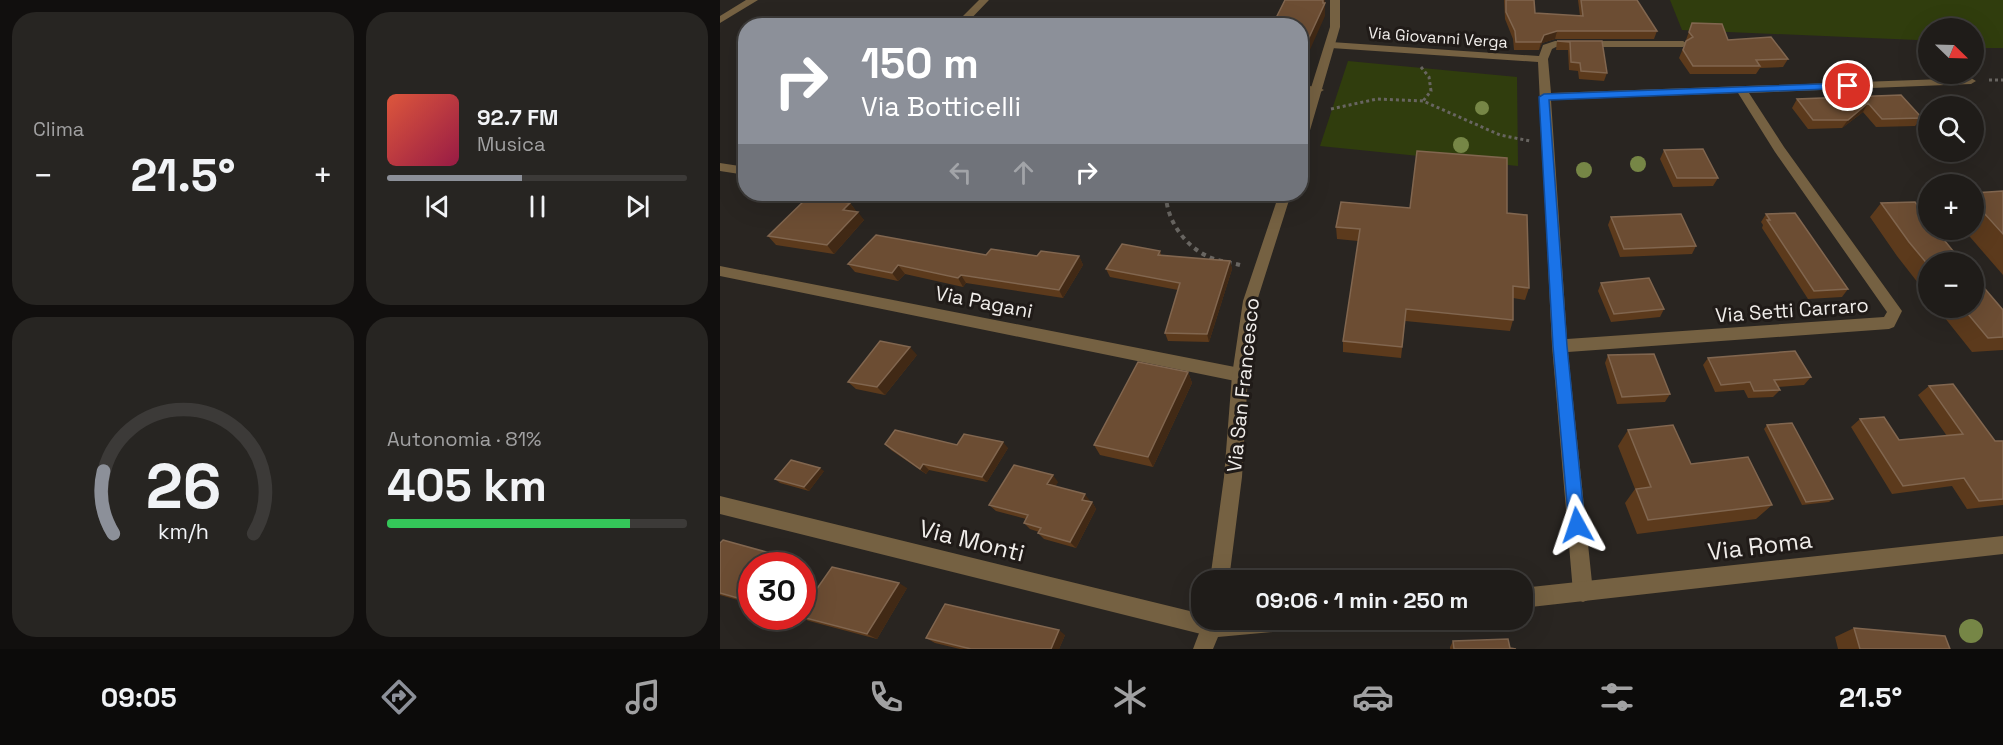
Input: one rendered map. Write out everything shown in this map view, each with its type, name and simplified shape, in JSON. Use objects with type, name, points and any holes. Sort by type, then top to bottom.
[{"type":"street","points":[[720,20],[753,0]]},
{"type":"street","points":[[966,18],[984,0]]},
{"type":"street","points":[[1308,120],[1331,45],[1335,27],[1335,0]]},
{"type":"street","points":[[1583,592],[1560,346],[1543,58],[1547,47],[1555,44],[1683,44]]},
{"type":"street","name":"Via Giovanni Verga","points":[[1331,45],[1543,58]]},
{"type":"street","points":[[1544,97],[1918,83]]},
{"type":"street","points":[[1308,89],[1318,90]]},
{"type":"street","name":"Via Setti Carraro","points":[[1560,346],[1889,323],[1895,311],[1779,149],[1742,90]]},
{"type":"street","points":[[720,166],[738,169]]},
{"type":"street","name":"Via San Francesco","points":[[1220,570],[1233,477],[1240,375],[1250,302],[1283,201]]},
{"type":"street","name":"Via Pagani","points":[[720,271],[1240,375]]},
{"type":"street","name":"Via Monti","points":[[720,505],[1191,618]]},
{"type":"street","name":"Via Roma","points":[[1533,597],[2003,545]]},
{"type":"street","points":[[1203,649],[1210,630]]},
{"type":"path","points":[[1407,50],[1429,77],[1431,91],[1423,101]]},
{"type":"path","points":[[1310,114],[1377,99],[1423,101],[1500,135],[1547,143]]},
{"type":"path","points":[[1165,201],[1174,225],[1207,256],[1260,270]]},
{"type":"green space","points":[[1670,0],[2003,0],[2003,48],[1984,48],[1984,18],[1918,18],[1918,40],[1682,30]]},
{"type":"green space","points":[[1348,61],[1517,77],[1518,166],[1320,146]]},
{"type":"building","points":[[1285,0],[1323,0],[1325,3],[1308,40],[1308,18],[1276,18]]},
{"type":"building","points":[[1506,0],[1534,0],[1535,13],[1583,16],[1581,0],[1637,0],[1657,31],[1557,31],[1544,35],[1541,42],[1516,42],[1515,31],[1506,12]]},
{"type":"building","points":[[1692,23],[1722,24],[1728,40],[1771,37],[1788,59],[1756,60],[1760,66],[1693,66],[1683,50],[1686,41],[1693,37],[1689,32]]},
{"type":"building","points":[[1557,41],[1602,41],[1607,73],[1581,71],[1580,63],[1571,62],[1570,42]]},
{"type":"building","points":[[1901,95],[1918,114],[1918,118],[1882,119],[1868,103],[1848,120],[1813,120],[1797,99]]},
{"type":"building","points":[[1703,149],[1718,178],[1677,178],[1664,150]]},
{"type":"building","points":[[1417,151],[1507,158],[1507,213],[1527,215],[1529,288],[1513,286],[1513,320],[1406,309],[1402,347],[1343,341],[1360,229],[1336,227],[1341,202],[1410,208]]},
{"type":"building","points":[[2003,191],[2003,234],[1984,213],[1984,192]]},
{"type":"building","points":[[804,201],[850,203],[843,210],[858,212],[827,245],[768,236]]},
{"type":"building","points":[[1915,202],[1918,206],[1918,240],[1944,240],[1954,252],[1918,253],[1881,203]]},
{"type":"building","points":[[1795,213],[1848,289],[1814,291],[1767,220],[1770,220],[1766,214]]},
{"type":"building","points":[[1681,214],[1696,246],[1624,249],[1611,217]]},
{"type":"building","points":[[876,235],[986,255],[991,249],[1037,256],[1041,251],[1079,256],[1059,290],[961,275],[958,278],[898,265],[892,273],[848,264]]},
{"type":"building","points":[[1122,244],[1160,251],[1158,255],[1230,261],[1207,334],[1165,333],[1180,283],[1106,269]]},
{"type":"building","points":[[1649,278],[1664,309],[1614,314],[1601,283]]},
{"type":"building","points":[[1984,288],[2003,310],[2003,337],[1988,338],[1971,318],[1984,318]]},
{"type":"building","points":[[880,341],[910,347],[877,387],[848,382]]},
{"type":"building","points":[[1795,351],[1811,377],[1774,380],[1780,390],[1754,391],[1750,382],[1721,385],[1708,358]]},
{"type":"building","points":[[1654,354],[1670,394],[1622,397],[1608,355]]},
{"type":"building","points":[[1138,362],[1188,372],[1148,457],[1094,445]]},
{"type":"building","points":[[1953,384],[1995,441],[2003,441],[2003,499],[1979,501],[1964,478],[1903,486],[1860,419],[1884,417],[1899,440],[1963,434],[1929,386]]},
{"type":"building","points":[[1792,423],[1833,499],[1806,502],[1767,425]]},
{"type":"building","points":[[1673,425],[1691,464],[1748,457],[1772,505],[1648,520],[1636,489],[1651,487],[1628,430]]},
{"type":"building","points":[[895,430],[957,445],[964,434],[1003,442],[982,477],[923,464],[920,469],[885,444]]},
{"type":"building","points":[[791,460],[820,468],[804,487],[775,479]]},
{"type":"building","points":[[1014,465],[1053,475],[1047,484],[1085,494],[1082,500],[1092,502],[1070,542],[1038,533],[1041,528],[1024,523],[1028,515],[989,505]]},
{"type":"building","points":[[723,540],[766,552],[738,552],[738,598],[720,593],[720,543]]},
{"type":"building","points":[[832,567],[899,583],[867,634],[816,621],[816,590]]},
{"type":"building","points":[[945,604],[1059,630],[1051,649],[971,649],[926,638]]},
{"type":"building","points":[[1854,628],[1945,636],[1950,649],[1860,649]]},
{"type":"building","points":[[1508,639],[1510,648],[1516,649],[1454,649],[1453,641]]},
{"type":"route","points":[[1577,525],[1560,346],[1544,97],[1848,86]]}]
